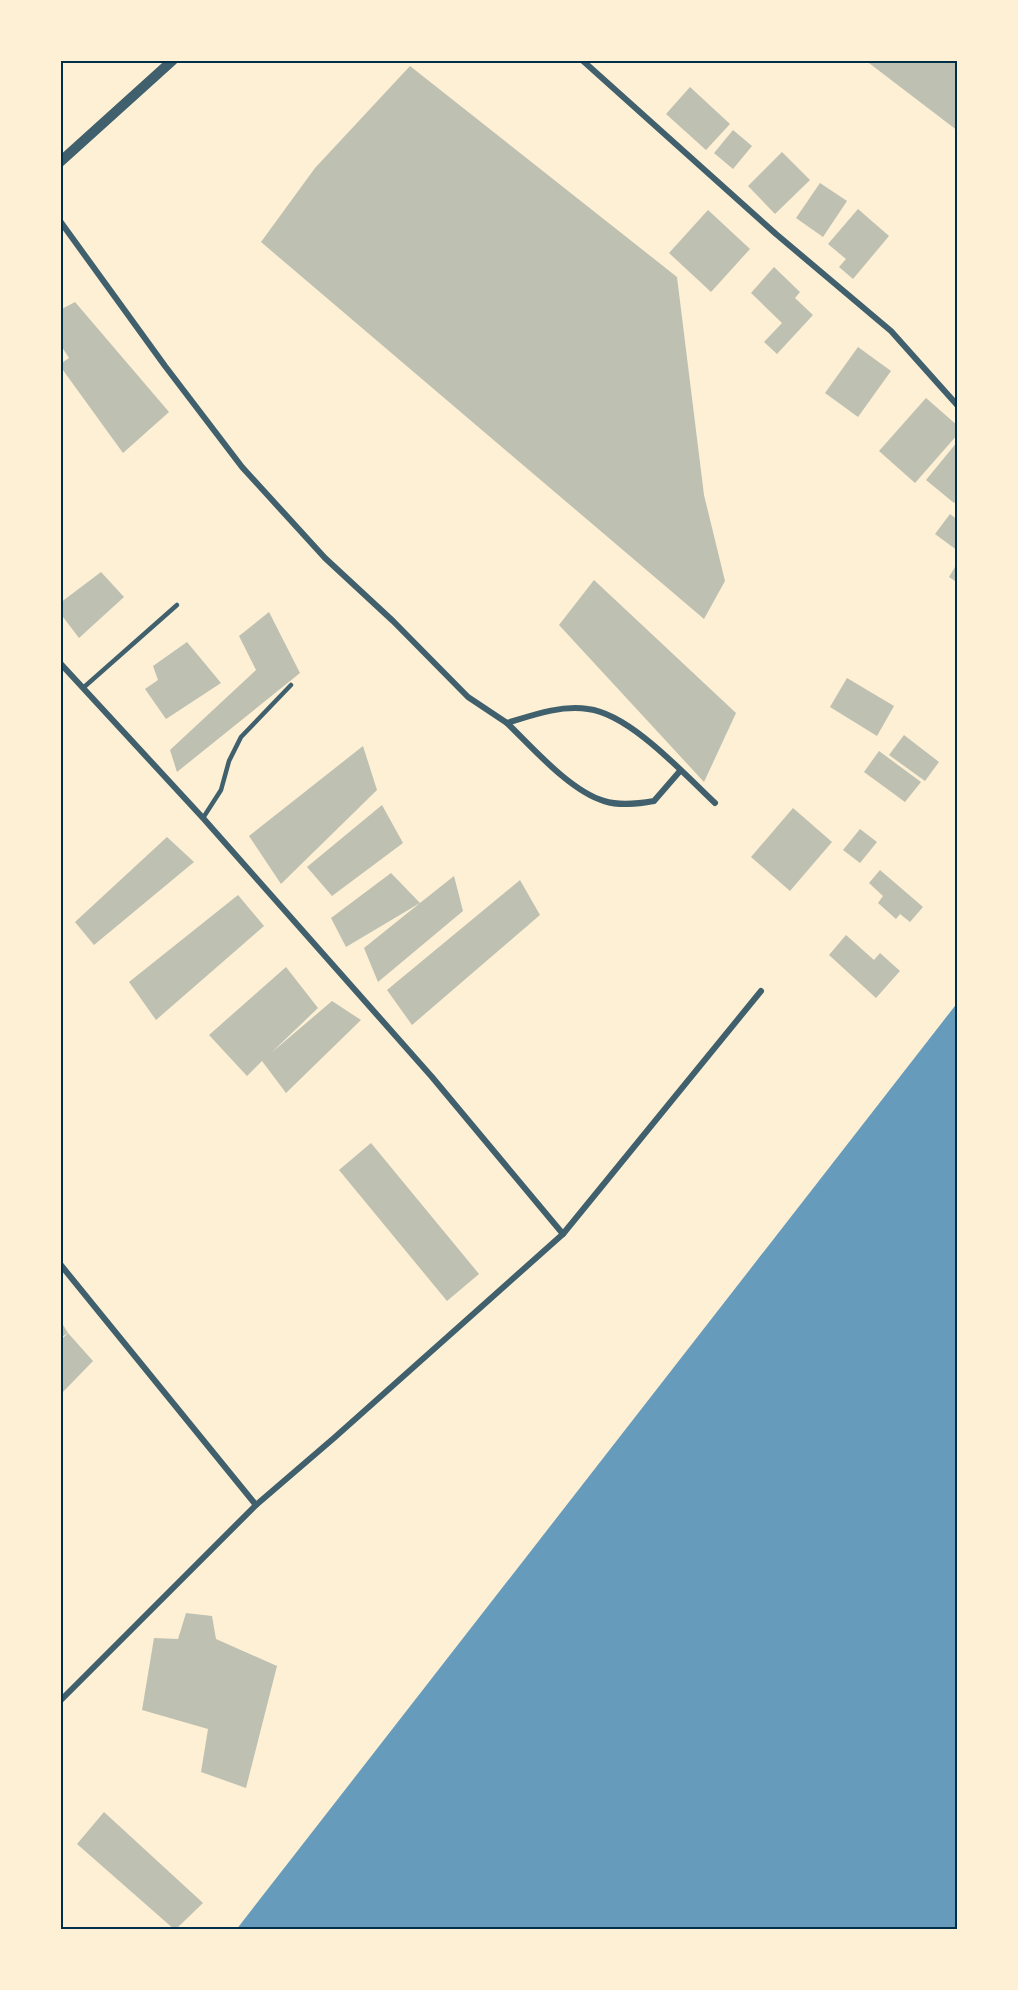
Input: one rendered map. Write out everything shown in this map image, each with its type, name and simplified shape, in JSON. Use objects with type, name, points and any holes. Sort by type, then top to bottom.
[{"type":"street","points":[[60,162],[173,60]]},
{"type":"street","points":[[582,60],[776,234],[891,330],[958,406]]},
{"type":"street","points":[[60,220],[165,366],[242,467],[325,558],[393,621],[468,697],[507,723],[544,760],[575,786],[603,801],[627,805],[654,801],[680,771]]},
{"type":"street","points":[[60,663],[203,818],[432,1077],[563,1234]]},
{"type":"street","points":[[507,723],[557,709],[588,709],[613,716],[645,739],[716,803]]},
{"type":"street","points":[[60,1701],[256,1505],[343,1431],[563,1234],[761,992]]},
{"type":"street","points":[[60,1264],[256,1505]]},
{"type":"lane","points":[[83,688],[177,605]]},
{"type":"lane","points":[[203,818],[220,790],[229,761],[241,737],[291,685]]},
{"type":"water","points":[[958,1002],[958,1930],[236,1930]]},
{"type":"building","points":[[865,60],[958,60],[958,131]]},
{"type":"building","points":[[410,66],[677,277],[704,495],[725,581],[704,619],[261,242],[315,168]]},
{"type":"building","points":[[690,87],[730,124],[706,150],[666,114]]},
{"type":"building","points":[[733,130],[752,146],[733,169],[714,153]]},
{"type":"building","points":[[782,152],[810,180],[775,214],[748,186]]},
{"type":"building","points":[[820,183],[847,201],[823,237],[796,218]]},
{"type":"building","points":[[858,209],[889,236],[853,279],[839,267],[846,259],[828,244]]},
{"type":"building","points":[[708,210],[750,249],[711,292],[669,253]]},
{"type":"building","points":[[774,267],[800,292],[795,298],[813,315],[777,354],[764,342],[782,323],[751,293]]},
{"type":"building","points":[[75,302],[169,412],[123,453],[60,366],[69,358],[60,344],[60,310]]},
{"type":"building","points":[[858,347],[891,371],[858,417],[825,393]]},
{"type":"building","points":[[926,398],[958,426],[958,434],[915,483],[879,451]]},
{"type":"building","points":[[958,441],[958,499],[954,503],[926,480]]},
{"type":"building","points":[[950,514],[958,520],[958,551],[935,534]]},
{"type":"building","points":[[958,562],[958,583],[949,577]]},
{"type":"building","points":[[101,572],[124,597],[79,638],[60,613],[60,603]]},
{"type":"building","points":[[594,580],[736,713],[704,782],[559,625]]},
{"type":"building","points":[[269,612],[300,673],[177,772],[170,750],[256,670],[239,636]]},
{"type":"building","points":[[187,642],[221,683],[166,719],[145,689],[158,680],[153,666]]},
{"type":"building","points":[[847,678],[894,706],[877,736],[830,707]]},
{"type":"building","points":[[904,735],[939,762],[925,781],[889,755]]},
{"type":"building","points":[[363,746],[377,790],[281,884],[249,836]]},
{"type":"building","points":[[879,751],[921,782],[905,802],[864,772]]},
{"type":"building","points":[[382,805],[403,843],[332,896],[307,867]]},
{"type":"building","points":[[793,808],[832,842],[790,891],[751,857]]},
{"type":"building","points":[[860,829],[877,842],[860,863],[843,850]]},
{"type":"building","points":[[167,837],[194,862],[94,945],[75,922]]},
{"type":"building","points":[[880,870],[923,907],[910,922],[900,914],[896,919],[878,903],[883,896],[869,883]]},
{"type":"building","points":[[391,873],[420,903],[346,947],[331,918]]},
{"type":"building","points":[[454,876],[463,911],[378,982],[364,948]]},
{"type":"building","points":[[520,880],[540,915],[412,1025],[387,990]]},
{"type":"building","points":[[238,895],[264,926],[156,1020],[129,982]]},
{"type":"building","points":[[846,935],[874,960],[880,953],[900,971],[876,998],[829,955]]},
{"type":"building","points":[[286,967],[318,1008],[271,1053],[332,1001],[361,1020],[286,1093],[262,1061],[247,1076],[209,1035]]},
{"type":"building","points":[[371,1143],[479,1274],[447,1301],[339,1170]]},
{"type":"building","points":[[60,1320],[68,1333],[60,1338]]},
{"type":"building","points":[[68,1333],[93,1361],[60,1395],[60,1341]]},
{"type":"building","points":[[186,1613],[212,1616],[216,1639],[277,1666],[246,1788],[201,1772],[208,1729],[142,1710],[154,1638],[178,1639]]},
{"type":"building","points":[[104,1812],[203,1903],[175,1930],[77,1844]]}]
